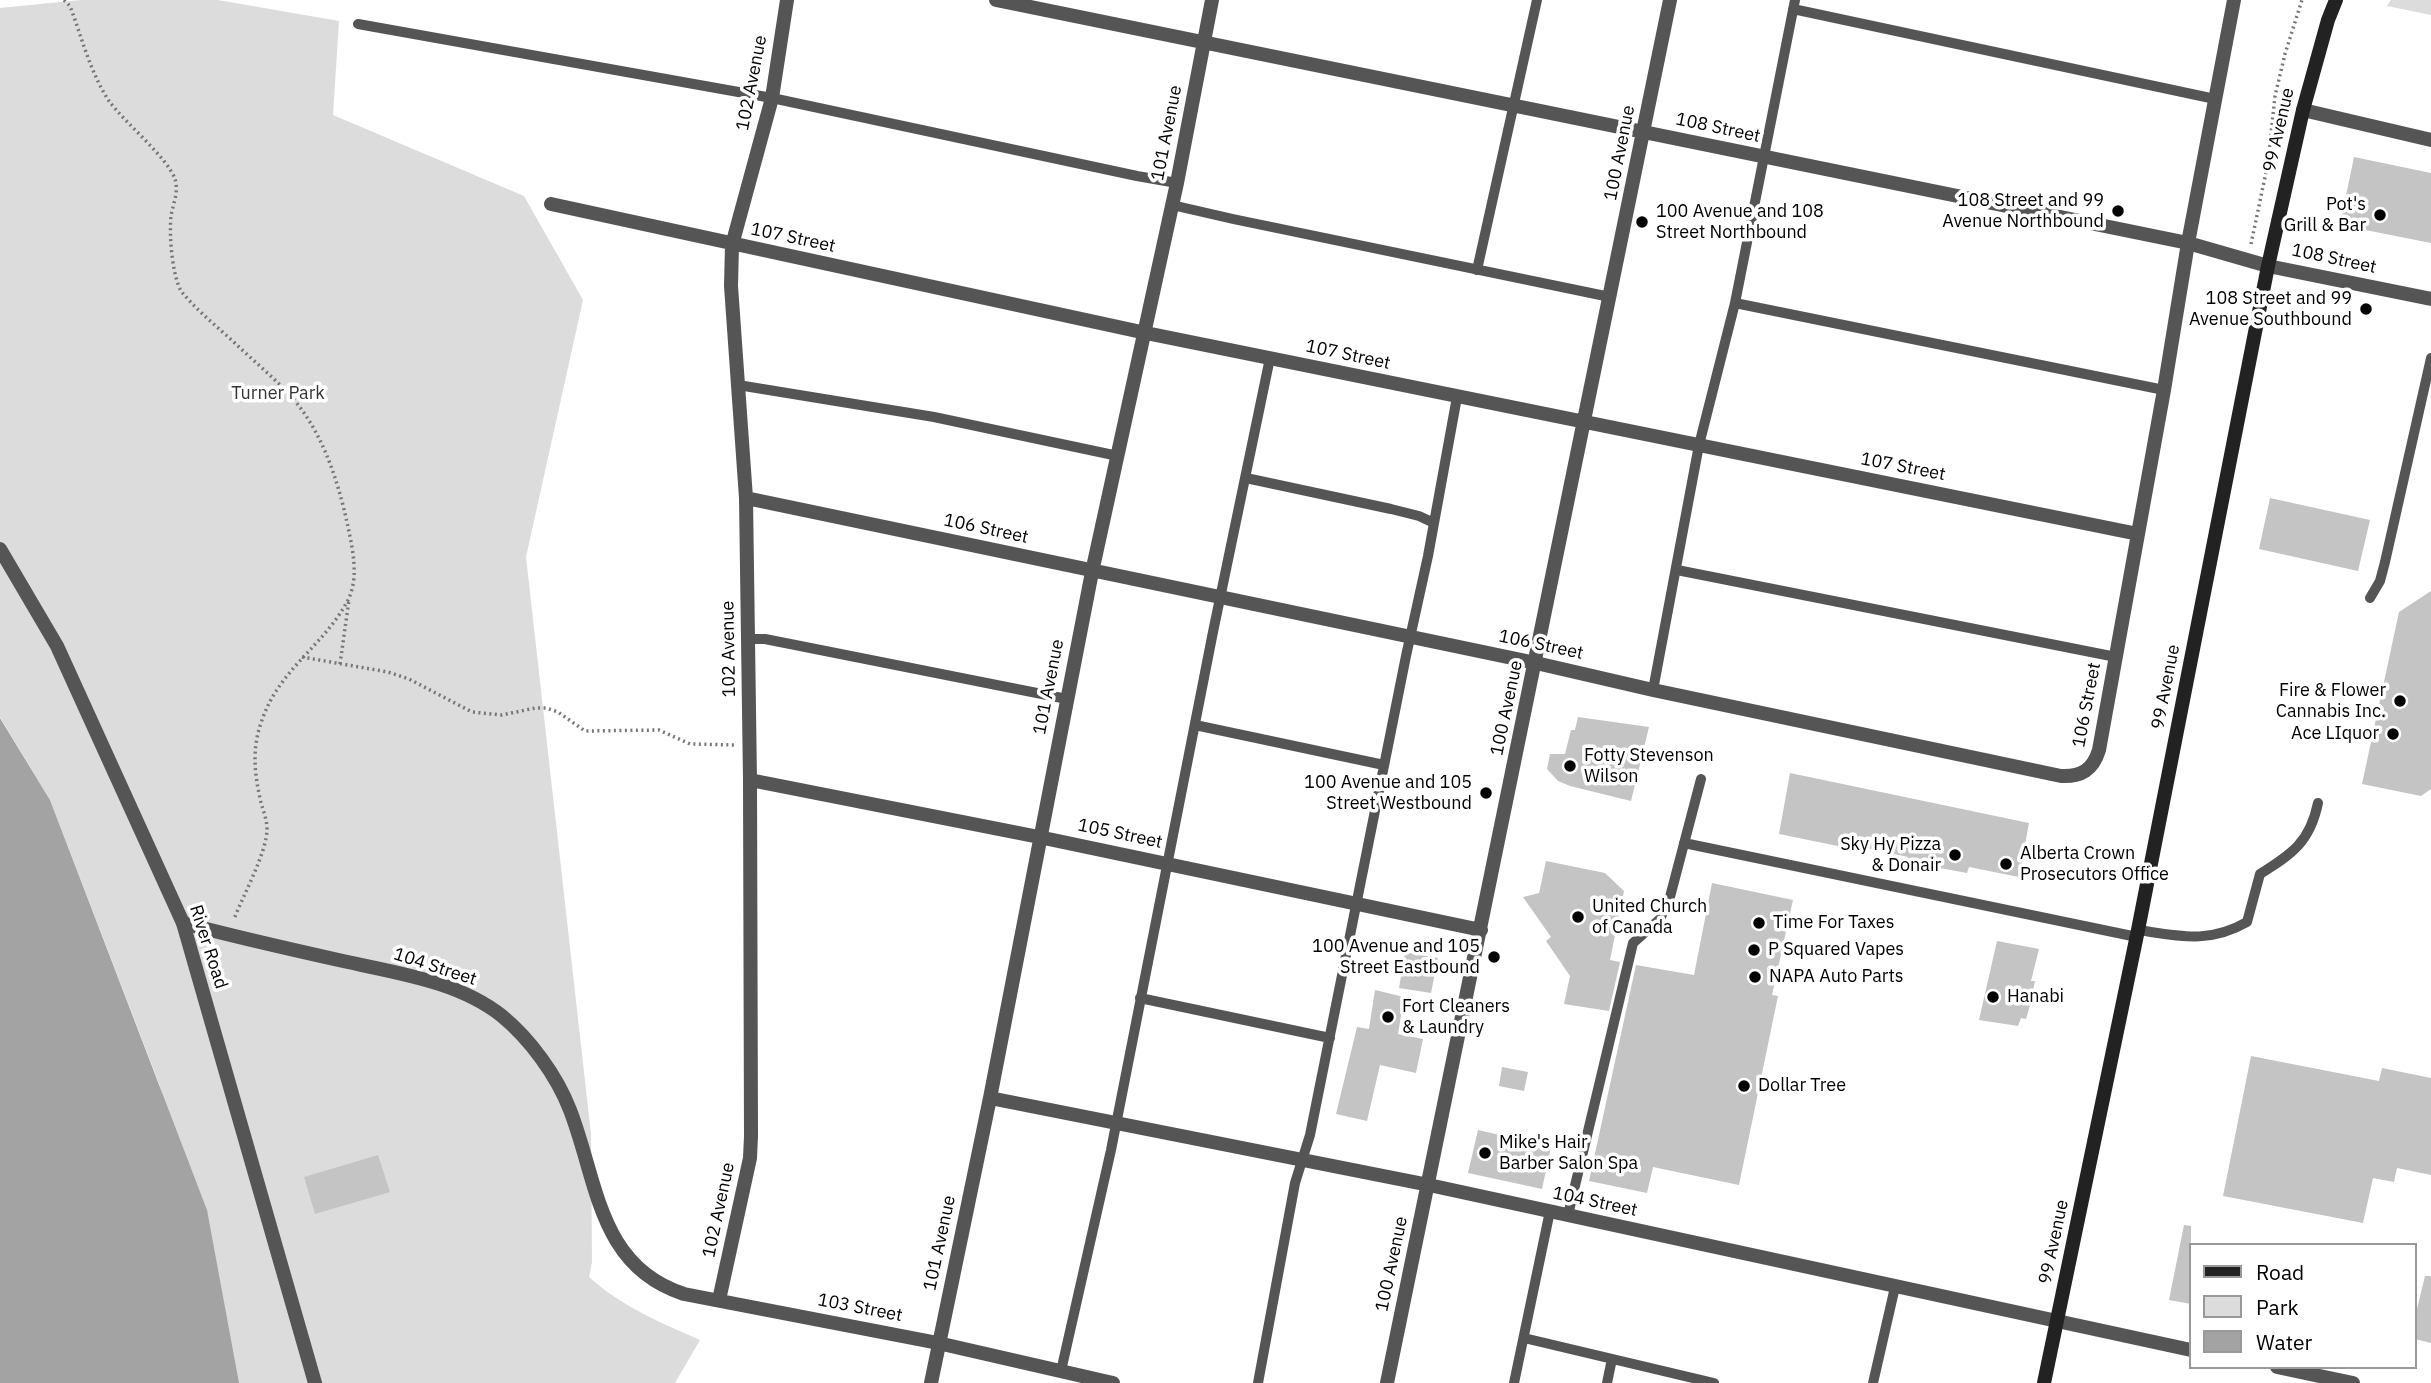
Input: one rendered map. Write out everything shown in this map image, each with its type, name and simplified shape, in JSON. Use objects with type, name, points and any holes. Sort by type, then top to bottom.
[{"type":"main road","name":"99 Avenue","points":[[2044,1383],[2138,933],[2268,266],[2303,110],[2336,0]]},
{"type":"street","name":"102 Avenue","points":[[719,1300],[750,1158],[750,780],[746,498],[731,286],[732,245],[772,98],[787,0]]},
{"type":"street","name":"108 Street","points":[[996,0],[2188,243],[2268,266],[2431,299]]},
{"type":"street","name":"101 Avenue","points":[[931,1383],[990,1098],[1066,699],[1146,333],[1212,0]]},
{"type":"street","name":"100 Avenue","points":[[1387,1383],[1670,0]]},
{"type":"street","name":"106 Street","points":[[746,498],[2075,777],[2084,773],[2096,759],[2234,0]]},
{"type":"street","points":[[2303,110],[2431,140]]},
{"type":"street","name":"107 Street","points":[[551,204],[1146,333],[2138,534]]},
{"type":"street","name":"River Road","points":[[0,549],[57,646],[183,923],[315,1383]]},
{"type":"street","name":"105 Street","points":[[750,780],[1039,837],[1480,930]]},
{"type":"street","name":"104 Street","points":[[183,923],[420,979],[473,999],[502,1016],[533,1049],[570,1107],[604,1217],[616,1243]]},
{"type":"street","name":"104 Street","points":[[990,1098],[1429,1185],[2190,1350]]},
{"type":"street","name":"103 Street","points":[[616,1243],[639,1271],[656,1283],[684,1294],[939,1343],[1113,1383]]},
{"type":"street","points":[[2286,1369],[2353,1383]]},
{"type":"lane","points":[[1477,270],[1537,0]]},
{"type":"lane","points":[[1653,690],[1699,445],[1735,303],[1794,4],[2215,99]]},
{"type":"lane","points":[[358,24],[772,98],[1177,183]]},
{"type":"lane","points":[[1172,205],[1610,297]]},
{"type":"lane","points":[[1735,303],[2164,390]]},
{"type":"lane","points":[[1061,1371],[1116,1123],[1270,358]]},
{"type":"lane","points":[[2370,598],[2383,571],[2431,358]]},
{"type":"lane","points":[[738,385],[934,416],[1118,456]]},
{"type":"lane","points":[[1258,1383],[1294,1183],[1310,1135],[1457,397]]},
{"type":"lane","points":[[1246,478],[1391,509],[1434,523]]},
{"type":"lane","points":[[1677,570],[2116,657]]},
{"type":"lane","points":[[748,639],[765,639],[1066,699]]},
{"type":"lane","points":[[1195,725],[1384,765]]},
{"type":"lane","points":[[1568,1215],[1633,943],[1660,919],[1670,897],[1701,779]]},
{"type":"lane","points":[[1684,843],[2138,933],[2190,938],[2229,933],[2246,922],[2260,874],[2291,855],[2305,839],[2318,803]]},
{"type":"lane","points":[[1140,998],[1330,1038]]},
{"type":"lane","points":[[1514,1383],[1550,1211]]},
{"type":"lane","points":[[1873,1383],[1895,1287]]},
{"type":"lane","points":[[1524,1338],[1714,1383]]},
{"type":"lane","points":[[1607,1383],[1612,1359]]},
{"type":"path","points":[[64,0],[70,6],[90,65],[102,90],[123,120],[172,173],[177,188],[171,218],[175,274],[181,290],[286,391],[314,429],[337,484],[353,547],[354,577],[349,596],[341,664]]},
{"type":"path","points":[[2246,260],[2268,163],[2275,96],[2302,0]]},
{"type":"path","points":[[228,934],[266,839],[266,820],[254,772],[254,758],[267,706],[277,688],[324,633],[349,596]]},
{"type":"path","points":[[302,657],[388,672],[409,679],[472,712],[502,715],[546,708],[558,712],[585,731],[659,730],[690,744],[749,745]]},
{"type":"green space","name":"Turner Park","points":[[81,0],[218,0],[339,21],[333,115],[524,196],[583,300],[526,557],[591,1134],[592,1262],[589,1277],[628,1305],[700,1340],[675,1383],[237,1383],[160,1086],[50,800],[0,717],[0,8]]},
{"type":"green space","points":[[2391,0],[2431,0],[2431,15],[2387,6]]},
{"type":"water","points":[[0,718],[50,800],[207,1210],[239,1383],[0,1383]]},
{"type":"building","points":[[2354,157],[2431,173],[2431,243],[2340,225]]},
{"type":"building","points":[[2270,498],[2370,520],[2358,571],[2259,549]]},
{"type":"building","points":[[2431,591],[2431,789],[2421,796],[2362,784],[2399,612]]},
{"type":"building","points":[[1578,717],[1649,727],[1631,801],[1570,786],[1558,781],[1547,769],[1550,754],[1565,754],[1571,730],[1575,730]]},
{"type":"building","points":[[1790,773],[2029,823],[2019,877],[1969,867],[1967,873],[1907,862],[1908,857],[1839,842],[1838,846],[1779,834]]},
{"type":"building","name":"United Church of Canada","points":[[1546,861],[1605,873],[1624,891],[1610,960],[1620,962],[1609,1011],[1564,1004],[1570,976],[1546,941],[1551,937],[1523,897],[1539,893]]},
{"type":"building","points":[[1712,883],[1793,900],[1772,995],[1778,996],[1739,1185],[1653,1167],[1647,1193],[1589,1181],[1636,965],[1694,975]]},
{"type":"building","points":[[1997,941],[2039,949],[2031,981],[2035,981],[2029,1009],[2026,1019],[2021,1018],[2018,1026],[1979,1020]]},
{"type":"building","points":[[1405,952],[1438,958],[1431,993],[1399,988]]},
{"type":"building","points":[[1375,990],[1404,997],[1398,1034],[1423,1039],[1416,1073],[1380,1065],[1367,1121],[1336,1114],[1357,1027],[1369,1029]]},
{"type":"building","points":[[2251,1056],[2379,1081],[2382,1068],[2431,1078],[2431,1175],[2397,1168],[2394,1182],[2373,1178],[2363,1223],[2223,1196]]},
{"type":"building","points":[[1502,1067],[1528,1072],[1524,1091],[1499,1086]]},
{"type":"building","points":[[1478,1130],[1551,1147],[1542,1189],[1468,1173]]},
{"type":"building","points":[[378,1155],[390,1192],[315,1214],[304,1177]]},
{"type":"building","points":[[2184,1225],[2191,1226],[2190,1304],[2169,1300]]},
{"type":"building","points":[[2425,1276],[2431,1276],[2431,1343],[2417,1340],[2417,1309]]},
{"type":"place","name":"108 Street and 99 Avenue Northbound","points":[[2118,211]]},
{"type":"place","name":"Pot's Grill & Bar","points":[[2380,215]]},
{"type":"place","name":"100 Avenue and 108 Street Northbound","points":[[1642,222]]},
{"type":"place","name":"108 Street and 99 Avenue Southbound","points":[[2366,309]]},
{"type":"place","name":"Fire & Flower Cannabis Inc.","points":[[2400,701]]},
{"type":"place","name":"Ace LIquor","points":[[2393,734]]},
{"type":"place","name":"Fotty Stevenson Wilson","points":[[1570,766]]},
{"type":"place","name":"100 Avenue and 105 Street Westbound","points":[[1486,793]]},
{"type":"place","name":"Sky Hy Pizza & Donair","points":[[1955,855]]},
{"type":"place","name":"Alberta Crown Prosecutors Office","points":[[2006,864]]},
{"type":"place","name":"United Church of Canada","points":[[1578,917]]},
{"type":"place","name":"Time For Taxes","points":[[1759,923]]},
{"type":"place","name":"P Squared Vapes","points":[[1754,950]]},
{"type":"place","name":"100 Avenue and 105 Street Eastbound","points":[[1494,957]]},
{"type":"place","name":"NAPA Auto Parts","points":[[1755,977]]},
{"type":"place","name":"Hanabi","points":[[1993,997]]},
{"type":"place","name":"Fort Cleaners & Laundry","points":[[1388,1017]]},
{"type":"place","name":"Dollar Tree","points":[[1744,1086]]},
{"type":"place","name":"Mike's Hair Barber Salon Spa","points":[[1485,1153]]}]
